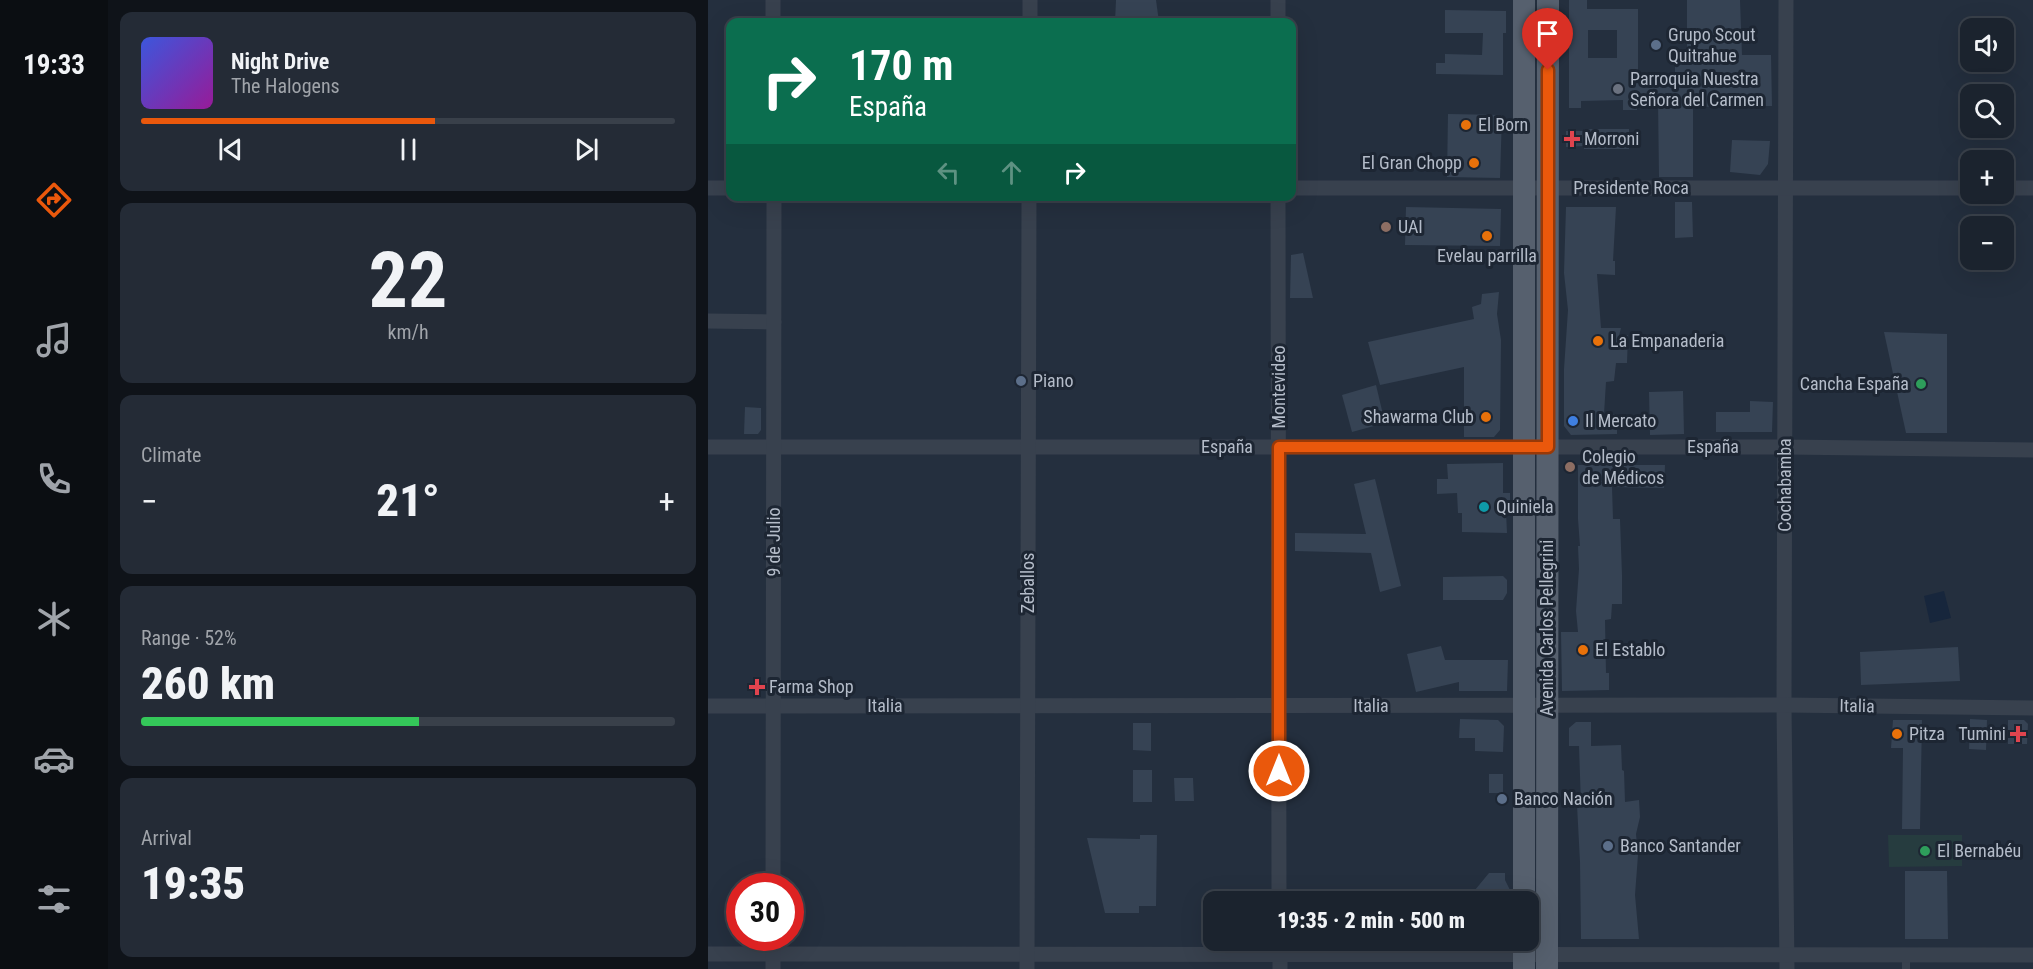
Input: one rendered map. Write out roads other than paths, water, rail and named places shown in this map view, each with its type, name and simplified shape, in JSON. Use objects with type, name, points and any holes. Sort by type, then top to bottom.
[{"type":"main road","name":"Avenida Carlos Pellegrini","points":[[1524,0],[1524,891]]},
{"type":"main road","name":"Avenida Carlos Pellegrini","points":[[1548,0],[1548,962]]},
{"type":"street","points":[[773,0],[773,18]]},
{"type":"street","points":[[1030,0],[1030,18]]},
{"type":"street","points":[[1278,0],[1278,18]]},
{"type":"street","name":"Cochabamba","points":[[1786,0],[1784,705],[1787,962]]},
{"type":"street","points":[[708,188],[726,188]]},
{"type":"street","name":"Presidente Roca","points":[[1296,188],[1960,188]]},
{"type":"street","points":[[2014,188],[2033,188]]},
{"type":"street","name":"9 de Julio","points":[[773,873],[774,201]]},
{"type":"street","name":"Zeballos","points":[[1027,962],[1029,201]]},
{"type":"street","name":"Montevideo","points":[[1278,201],[1280,891]]},
{"type":"street","points":[[708,321],[774,322]]},
{"type":"street","name":"España","points":[[708,447],[1785,447],[2033,450]]},
{"type":"street","name":"Italia","points":[[708,706],[1784,705],[2033,708]]},
{"type":"street","points":[[708,954],[773,961],[1027,962],[1280,955],[1524,955],[1548,962],[1906,962],[2033,955]]},
{"type":"water","points":[[1944,591],[1951,618],[1930,623],[1924,596]]},
{"type":"place","name":"Grupo Scout Quitrahue","points":[[1656,45]]},
{"type":"place","name":"Parroquia Nuestra Señora del Carmen","points":[[1618,89]]},
{"type":"place","name":"El Born","points":[[1466,125]]},
{"type":"place","name":"Morroni","points":[[1572,139]]},
{"type":"place","name":"El Gran Chopp","points":[[1474,163]]},
{"type":"place","name":"UAI","points":[[1386,227]]},
{"type":"place","name":"Evelau parrilla","points":[[1487,236]]},
{"type":"place","name":"La Empanaderia","points":[[1598,341]]},
{"type":"place","name":"Piano","points":[[1021,381]]},
{"type":"place","name":"Cancha España","points":[[1921,384]]},
{"type":"place","name":"Shawarma Club","points":[[1486,417]]},
{"type":"place","name":"Il Mercato","points":[[1573,421]]},
{"type":"place","name":"Colegio de Médicos","points":[[1570,467]]},
{"type":"place","name":"Quiniela","points":[[1484,507]]},
{"type":"place","name":"El Establo","points":[[1583,650]]},
{"type":"place","name":"Farma Shop","points":[[757,687]]},
{"type":"place","name":"Pitza","points":[[1897,734]]},
{"type":"place","name":"Tumini","points":[[2018,734]]},
{"type":"place","name":"Banco Nación","points":[[1502,799]]},
{"type":"place","name":"Banco Santander","points":[[1608,846]]},
{"type":"place","name":"El Bernabéu","points":[[1925,851]]}]
